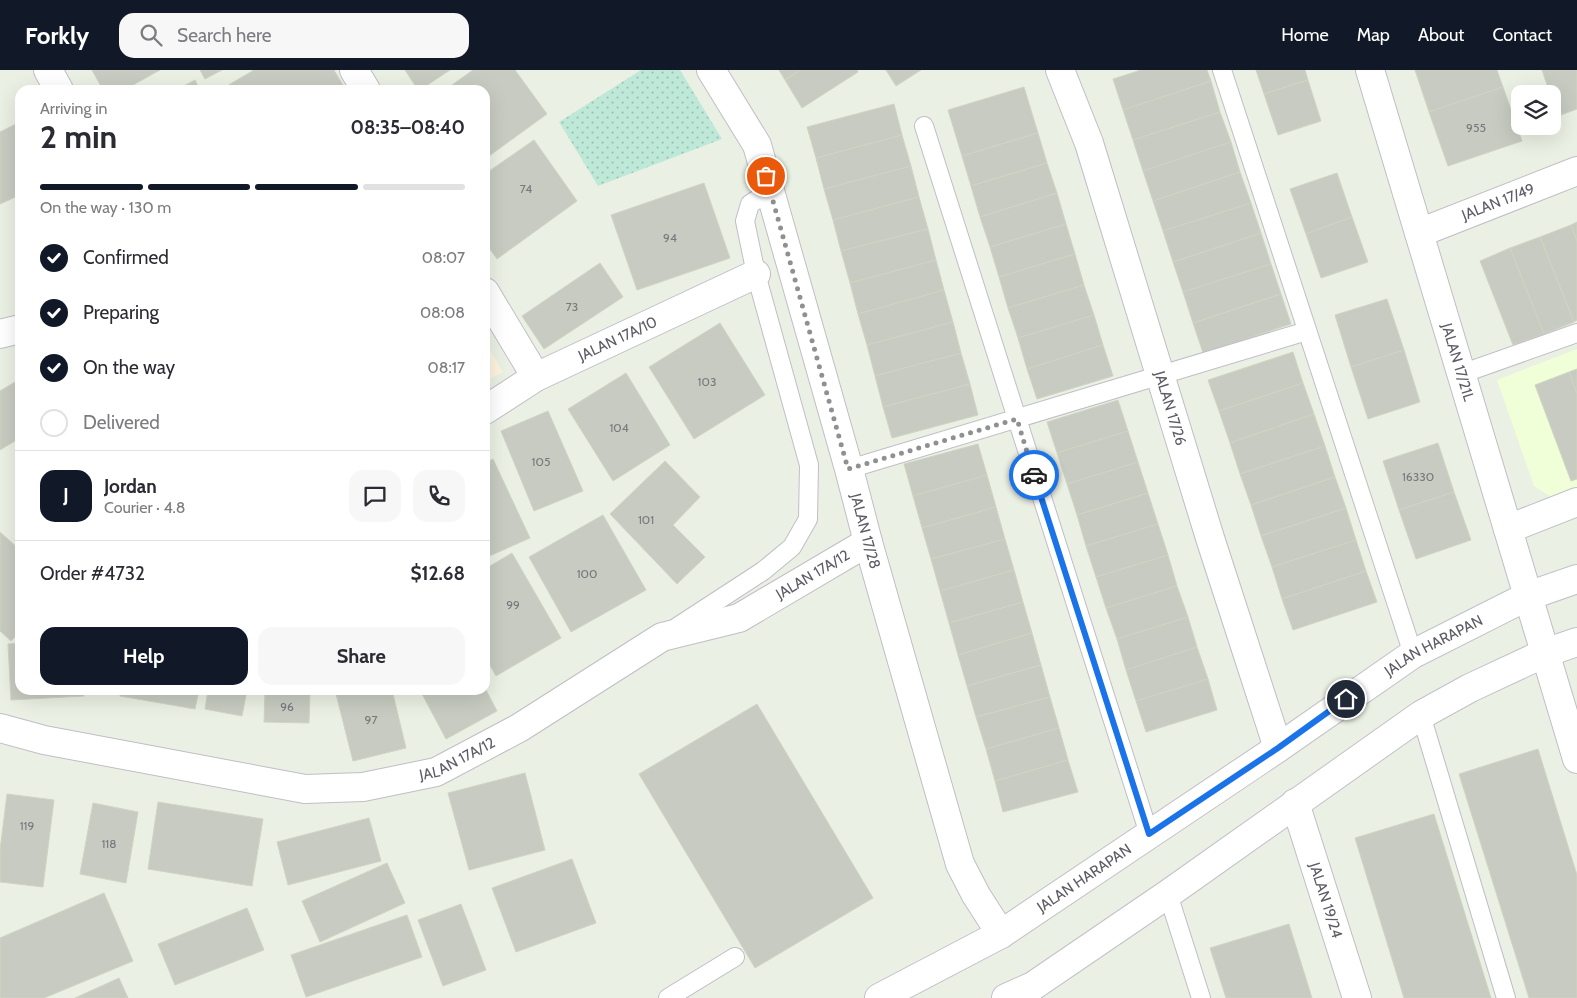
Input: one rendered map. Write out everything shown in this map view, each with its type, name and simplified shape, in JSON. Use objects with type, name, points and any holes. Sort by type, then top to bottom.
[{"type":"street","points":[[48,70],[56,85]]},
{"type":"street","points":[[354,70],[363,85]]},
{"type":"street","name":"JALAN 17/28","points":[[711,70],[757,145],[960,864],[976,895],[1001,934]]},
{"type":"street","name":"JALAN 17/26","points":[[1060,70],[1089,143],[1213,547],[1278,748]]},
{"type":"street","name":"JALAN 17/21L","points":[[1370,70],[1545,653],[1571,718],[1577,759]]},
{"type":"street","name":"JALAN 17/49","points":[[1419,233],[1577,171]]},
{"type":"street","name":"JALAN 17A/10","points":[[490,407],[536,377],[756,274]]},
{"type":"street","points":[[490,300],[536,377]]},
{"type":"street","points":[[0,334],[15,330]]},
{"type":"street","points":[[1508,529],[1577,502]]},
{"type":"street","name":"JALAN 17A/12","points":[[0,728],[44,740],[306,789],[363,787],[436,772],[519,728],[662,637],[739,618],[868,542]]},
{"type":"street","name":"JALAN HARAPAN","points":[[879,998],[1001,934],[1278,748],[1413,654],[1528,596],[1577,579]]},
{"type":"street","points":[[1006,998],[1037,992],[1168,894],[1422,715],[1470,688],[1545,653],[1577,642]]},
{"type":"street","name":"JALAN 19/24","points":[[1295,803],[1357,998]]},
{"type":"lane","points":[[1222,70],[1413,654]]},
{"type":"lane","points":[[924,126],[1149,834]]},
{"type":"lane","points":[[662,637],[764,571],[792,547],[808,519],[809,466],[756,274],[745,221],[750,204],[770,191]]},
{"type":"lane","points":[[848,469],[1161,374],[1307,332]]},
{"type":"lane","points":[[1461,374],[1577,333]]},
{"type":"lane","points":[[1422,715],[1506,998]]},
{"type":"lane","points":[[1168,894],[1201,998]]},
{"type":"lane","points":[[668,998],[735,957]]},
{"type":"shaded area","points":[[641,70],[680,70],[722,139],[598,186],[559,122]]},
{"type":"shaded area","points":[[1577,349],[1577,489],[1553,498],[1534,486],[1497,380]]},
{"type":"shaded area","points":[[490,350],[503,372],[490,379]]},
{"type":"building","points":[[92,70],[160,70],[133,85],[100,85]]},
{"type":"building","points":[[200,70],[222,70],[205,79]]},
{"type":"building","points":[[254,70],[334,70],[343,85],[228,85]]},
{"type":"building","points":[[405,70],[450,70],[428,85],[415,85]]},
{"type":"building","points":[[473,70],[515,70],[547,114],[490,155],[490,85],[452,85]]},
{"type":"building","points":[[779,70],[800,70],[785,80]]},
{"type":"building","points":[[800,70],[857,70],[858,72],[802,108],[785,80]]},
{"type":"building","points":[[886,70],[921,70],[896,86]]},
{"type":"building","points":[[1141,70],[1207,70],[1211,81],[1123,110],[1113,79]]},
{"type":"building","points":[[1256,70],[1305,70],[1308,80],[1264,94]]},
{"type":"building","points":[[1415,70],[1497,70],[1503,87],[1429,112]]},
{"type":"building","points":[[1542,70],[1577,70],[1577,109],[1561,115],[1561,85],[1547,85]]},
{"type":"building","points":[[195,80],[198,85],[186,85]]},
{"type":"building","points":[[1308,80],[1321,121],[1278,135],[1264,94]]},
{"type":"building","points":[[1211,81],[1220,112],[1133,140],[1123,110]]},
{"type":"building","points":[[1024,87],[1038,133],[962,156],[948,110]]},
{"type":"building","points":[[1503,87],[1511,110],[1511,135],[1520,135],[1522,141],[1448,166],[1429,112]]},
{"type":"building","points":[[894,104],[902,135],[816,158],[807,127]]},
{"type":"building","points":[[1220,112],[1231,142],[1143,171],[1133,140]]},
{"type":"building","points":[[15,124],[15,197],[0,204],[0,132]]},
{"type":"building","points":[[1038,133],[1047,163],[971,186],[962,156]]},
{"type":"building","points":[[902,135],[911,166],[824,189],[816,158]]},
{"type":"building","points":[[534,140],[577,201],[497,259],[490,249],[490,171]]},
{"type":"building","points":[[1231,142],[1240,172],[1153,201],[1143,171]]},
{"type":"building","points":[[1047,163],[1057,193],[980,217],[971,186]]},
{"type":"building","points":[[911,166],[919,197],[833,220],[824,189]]},
{"type":"building","points":[[1240,172],[1251,203],[1163,231],[1153,201]]},
{"type":"building","points":[[1337,173],[1352,217],[1306,234],[1290,189]]},
{"type":"building","points":[[704,183],[730,258],[637,290],[611,215]]},
{"type":"building","points":[[1057,193],[1066,224],[990,247],[980,217]]},
{"type":"building","points":[[919,197],[928,229],[841,251],[833,220]]},
{"type":"building","points":[[1251,203],[1261,233],[1173,262],[1163,231]]},
{"type":"building","points":[[1352,217],[1368,262],[1321,278],[1306,234]]},
{"type":"building","points":[[1577,222],[1577,241],[1571,225]]},
{"type":"building","points":[[1066,224],[1075,254],[999,277],[990,247]]},
{"type":"building","points":[[1571,225],[1577,241],[1577,320],[1574,322],[1540,237]]},
{"type":"building","points":[[928,229],[936,260],[850,283],[841,251]]},
{"type":"building","points":[[1261,233],[1271,264],[1183,292],[1173,262]]},
{"type":"building","points":[[1540,237],[1574,322],[1544,334],[1510,248]]},
{"type":"building","points":[[1510,248],[1544,334],[1513,345],[1480,261]]},
{"type":"building","points":[[1075,254],[1084,285],[1008,308],[999,277]]},
{"type":"building","points":[[936,260],[944,290],[858,314],[850,283]]},
{"type":"building","points":[[600,263],[623,297],[544,349],[522,316]]},
{"type":"building","points":[[1271,264],[1281,294],[1193,323],[1183,292]]},
{"type":"building","points":[[1084,285],[1094,315],[1018,338],[1008,308]]},
{"type":"building","points":[[944,290],[953,322],[867,345],[858,314]]},
{"type":"building","points":[[1281,294],[1291,324],[1203,353],[1193,323]]},
{"type":"building","points":[[1387,299],[1404,350],[1351,367],[1335,315]]},
{"type":"building","points":[[1094,315],[1103,345],[1027,369],[1018,338]]},
{"type":"building","points":[[953,322],[961,353],[875,376],[867,345]]},
{"type":"building","points":[[720,323],[765,395],[694,439],[649,367]]},
{"type":"building","points":[[1103,345],[1113,376],[1037,399],[1027,369]]},
{"type":"building","points":[[1404,350],[1420,402],[1368,419],[1351,367]]},
{"type":"building","points":[[1293,352],[1303,383],[1219,411],[1208,380]]},
{"type":"building","points":[[961,353],[970,384],[883,407],[875,376]]},
{"type":"building","points":[[1577,369],[1577,394],[1569,372]]},
{"type":"building","points":[[1569,372],[1577,394],[1577,479],[1571,481],[1535,385]]},
{"type":"building","points":[[626,373],[670,445],[613,481],[568,409]]},
{"type":"building","points":[[15,382],[15,441],[0,450],[0,391]]},
{"type":"building","points":[[1303,383],[1314,414],[1230,443],[1219,411]]},
{"type":"building","points":[[970,384],[978,415],[892,438],[883,407]]},
{"type":"building","points":[[1118,400],[1128,431],[1057,453],[1047,422]]},
{"type":"building","points":[[548,411],[583,491],[534,511],[501,431]]},
{"type":"building","points":[[1314,414],[1325,446],[1240,474],[1230,443]]},
{"type":"building","points":[[1128,431],[1138,462],[1067,484],[1057,453]]},
{"type":"building","points":[[1438,443],[1454,492],[1399,510],[1383,461]]},
{"type":"building","points":[[978,444],[987,475],[913,496],[904,464]]},
{"type":"building","points":[[1325,446],[1335,477],[1251,505],[1240,474]]},
{"type":"building","points":[[493,459],[530,538],[490,556],[490,460]]},
{"type":"building","points":[[665,461],[700,497],[673,525],[705,557],[677,584],[610,514]]},
{"type":"building","points":[[1138,462],[1148,493],[1077,515],[1067,484]]},
{"type":"building","points":[[987,475],[996,507],[922,528],[913,496]]},
{"type":"building","points":[[1335,477],[1346,508],[1261,536],[1251,505]]},
{"type":"building","points":[[1454,492],[1471,540],[1416,559],[1399,510]]},
{"type":"building","points":[[1148,493],[1158,524],[1086,546],[1077,515]]},
{"type":"building","points":[[996,507],[1005,539],[931,559],[922,528]]},
{"type":"building","points":[[1346,508],[1356,540],[1272,567],[1261,536]]},
{"type":"building","points":[[603,515],[646,590],[571,632],[529,557]]},
{"type":"building","points":[[1158,524],[1168,555],[1096,577],[1086,546]]},
{"type":"building","points":[[0,532],[15,546],[15,637],[11,641],[0,631]]},
{"type":"building","points":[[1005,539],[1014,570],[940,591],[931,559]]},
{"type":"building","points":[[1356,540],[1366,571],[1282,599],[1272,567]]},
{"type":"building","points":[[512,553],[561,638],[496,676],[490,665],[490,566]]},
{"type":"building","points":[[1168,555],[1177,586],[1106,608],[1096,577]]},
{"type":"building","points":[[1014,570],[1023,602],[949,623],[940,591]]},
{"type":"building","points":[[1366,571],[1377,602],[1293,630],[1282,599]]},
{"type":"building","points":[[1177,586],[1188,617],[1117,639],[1106,608]]},
{"type":"building","points":[[1023,602],[1032,633],[958,655],[949,623]]},
{"type":"building","points":[[1188,617],[1197,647],[1126,670],[1117,639]]},
{"type":"building","points":[[1032,633],[1041,665],[967,686],[958,655]]},
{"type":"building","points":[[15,643],[15,695],[84,696],[11,700],[8,644]]},
{"type":"building","points":[[1197,647],[1208,679],[1136,701],[1126,670]]},
{"type":"building","points":[[1041,665],[1050,697],[976,717],[967,686]]},
{"type":"building","points":[[1208,679],[1217,710],[1146,732],[1136,701]]},
{"type":"building","points":[[120,695],[198,695],[195,709]]},
{"type":"building","points":[[207,695],[246,695],[242,716],[205,709]]},
{"type":"building","points":[[265,695],[310,695],[309,723],[264,722]]},
{"type":"building","points":[[336,695],[393,695],[406,748],[353,761]]},
{"type":"building","points":[[423,695],[489,695],[497,711],[446,739]]},
{"type":"building","points":[[1050,697],[1059,728],[986,749],[976,717]]},
{"type":"building","points":[[757,704],[873,898],[755,968],[639,774]]},
{"type":"building","points":[[1059,728],[1068,760],[995,781],[986,749]]},
{"type":"building","points":[[1538,749],[1577,875],[1577,998],[1529,998],[1459,774]]},
{"type":"building","points":[[1068,760],[1078,792],[1003,812],[995,781]]},
{"type":"building","points":[[525,773],[545,850],[469,870],[448,793]]},
{"type":"building","points":[[7,794],[54,800],[43,887],[0,882],[0,850]]},
{"type":"building","points":[[158,802],[263,819],[252,886],[148,869]]},
{"type":"building","points":[[93,803],[138,812],[126,883],[80,874]]},
{"type":"building","points":[[1434,814],[1491,998],[1404,998],[1355,838]]},
{"type":"building","points":[[369,818],[381,861],[288,885],[277,842]]},
{"type":"building","points":[[572,859],[596,923],[516,952],[492,888]]},
{"type":"building","points":[[387,863],[405,903],[320,942],[302,901]]},
{"type":"building","points":[[104,893],[133,961],[44,998],[0,998],[0,938]]},
{"type":"building","points":[[461,904],[486,970],[443,986],[418,920]]},
{"type":"building","points":[[247,908],[264,950],[175,985],[158,944]]},
{"type":"building","points":[[407,915],[422,957],[306,997],[291,955]]},
{"type":"building","points":[[1289,924],[1312,998],[1226,998],[1210,948]]},
{"type":"building","points":[[119,978],[128,998],[75,998]]},
{"type":"way so far","points":[[766,176],[848,469],[1017,419],[1034,475]]},
{"type":"route","points":[[1034,475],[1149,834],[1278,748],[1346,699]]}]
